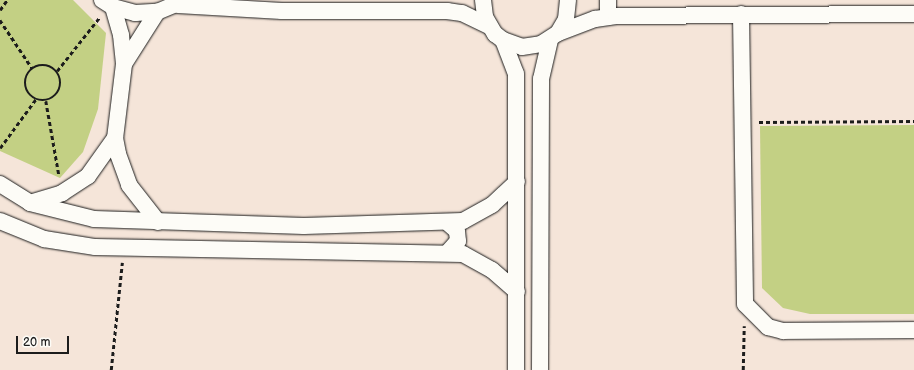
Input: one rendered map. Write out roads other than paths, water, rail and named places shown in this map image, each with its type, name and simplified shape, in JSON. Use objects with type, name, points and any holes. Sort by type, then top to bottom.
[{"type":"street","points":[[483,0],[489,26]]},
{"type":"street","points":[[540,370],[541,79],[554,36],[566,19],[568,0]]},
{"type":"street","points":[[608,0],[608,17]]},
{"type":"street","points":[[108,4],[135,13],[157,12],[181,2],[282,12],[447,11],[469,15],[489,26],[503,40],[512,57],[516,78],[516,370]]},
{"type":"street","points":[[108,4],[121,35],[124,64],[115,138],[129,185],[158,222]]},
{"type":"street","points":[[124,64],[157,12]]},
{"type":"street","points":[[503,40],[522,47],[608,17],[741,14],[914,14]]},
{"type":"street","points":[[741,14],[745,304],[768,327],[783,331],[914,330]]},
{"type":"street","points":[[516,78],[541,79]]},
{"type":"street","points":[[30,203],[62,193],[93,170],[115,138]]},
{"type":"street","points":[[0,184],[30,203],[94,219],[229,224],[449,224],[478,214],[517,182]]},
{"type":"street","points":[[0,220],[50,240],[123,248],[229,248],[448,252],[463,254],[478,261],[517,292]]},
{"type":"street","points":[[229,224],[229,248]]},
{"type":"street","points":[[448,252],[458,241],[457,231],[449,224]]}]
